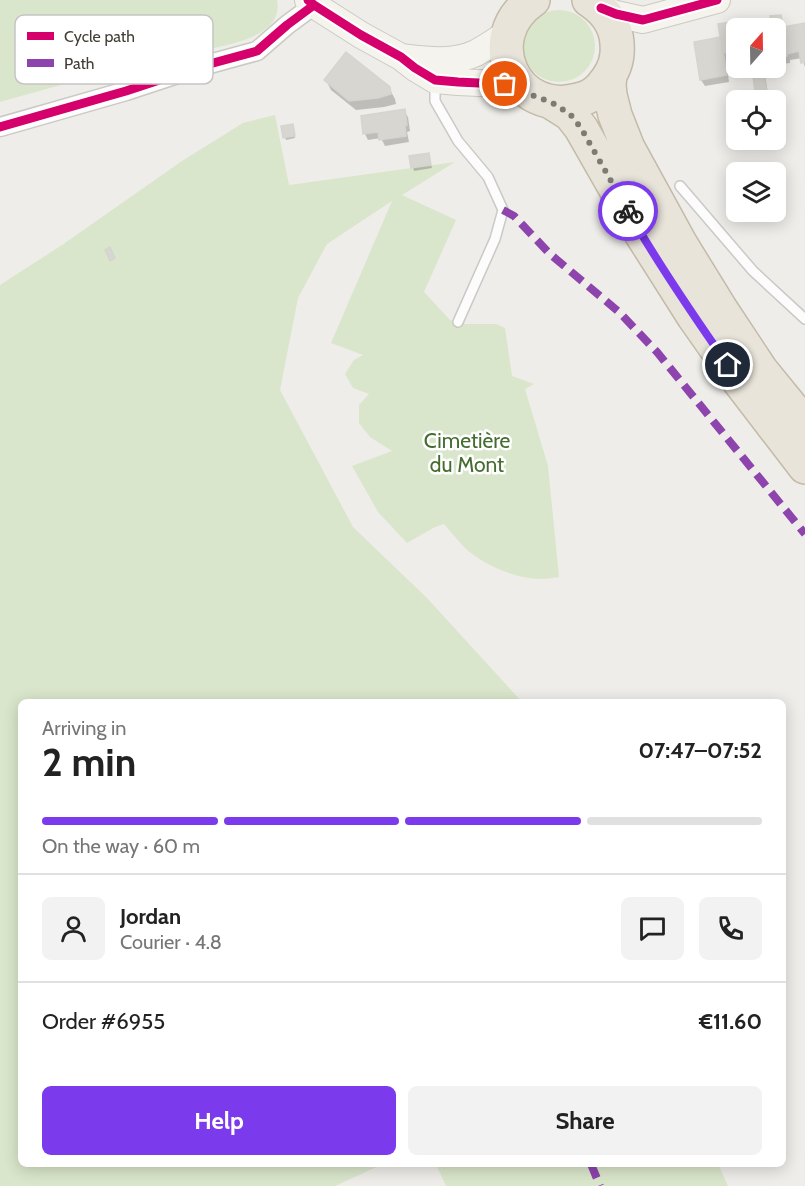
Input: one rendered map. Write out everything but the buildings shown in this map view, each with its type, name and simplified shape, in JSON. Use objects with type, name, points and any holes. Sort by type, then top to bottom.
[{"type":"highway","points":[[595,4],[609,18],[618,43],[609,86],[615,115],[628,148],[680,243],[720,308],[761,370],[805,424]]},
{"type":"highway","points":[[518,13],[506,44],[506,55],[509,66],[520,85],[534,96],[551,102],[570,114],[581,128],[642,235],[694,316],[739,381],[805,467]]},
{"type":"highway","points":[[551,102],[568,103],[593,95],[614,65]]},
{"type":"street","points":[[595,4],[616,14],[643,20],[717,0]]},
{"type":"street","points":[[213,63],[257,51],[311,3],[401,57],[415,68],[434,70],[458,82],[520,85]]},
{"type":"street","points":[[434,70],[455,59],[474,54],[518,13]]},
{"type":"street","points":[[614,65],[643,20]]},
{"type":"street","points":[[0,127],[147,84]]},
{"type":"lane","points":[[434,70],[435,100],[458,141],[488,177],[503,210],[495,238],[458,322]]},
{"type":"lane","points":[[680,186],[753,271],[805,319]]},
{"type":"green space","points":[[0,0],[277,0],[277,13],[271,24],[261,32],[234,43],[213,48],[213,15],[15,15],[15,84],[64,84],[0,102]]},
{"type":"green space","points":[[559,10],[573,13],[585,20],[592,32],[595,46],[592,60],[585,72],[573,79],[559,82],[545,79],[533,72],[526,60],[523,46],[526,32],[533,20],[545,13]]},
{"type":"green space","name":"Cimetière du Mont","points":[[275,115],[289,185],[455,162],[402,195],[456,220],[424,292],[450,320],[465,324],[496,324],[505,328],[512,376],[534,384],[525,389],[548,466],[559,577],[542,579],[521,577],[501,570],[466,549],[444,524],[407,543],[378,512],[352,466],[392,451],[370,437],[359,423],[359,405],[369,394],[353,388],[345,374],[354,360],[363,355],[331,343],[392,201],[327,244],[298,298],[280,390],[353,527],[427,598],[519,699],[18,699],[18,1167],[376,1167],[335,1186],[0,1186],[0,285],[62,245],[182,161],[243,123]]},
{"type":"green space","points":[[437,1167],[719,1167],[728,1186],[446,1186]]},
{"type":"marked path","points":[[503,210],[514,216],[550,254],[619,312],[657,352],[805,534]]},
{"type":"marked path","points":[[592,1167],[600,1186]]},
{"type":"cycle path","points":[[308,0],[435,80],[520,85]]},
{"type":"cycle path","points":[[601,8],[643,20],[717,0]]},
{"type":"cycle path","points":[[213,63],[257,51],[314,5]]},
{"type":"cycle path","points":[[0,127],[147,84]]},
{"type":"way so far","points":[[505,84],[520,85],[534,96],[551,102],[570,114],[581,128],[628,211]]},
{"type":"route","points":[[628,211],[694,316],[728,365]]}]
